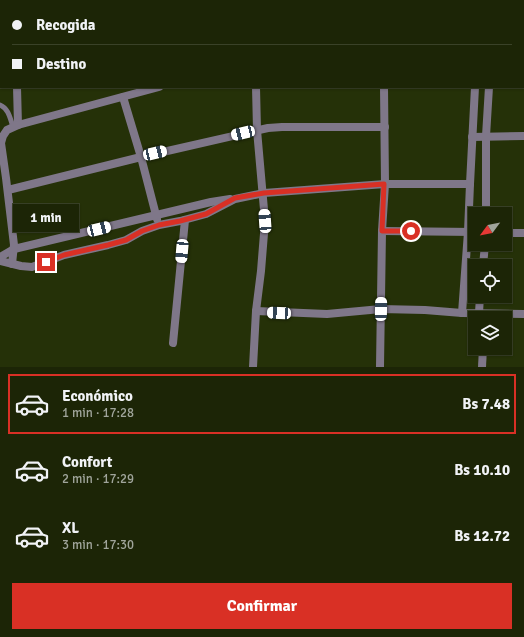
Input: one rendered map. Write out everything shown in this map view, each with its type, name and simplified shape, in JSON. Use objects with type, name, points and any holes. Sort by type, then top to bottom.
[{"type":"street","points":[[16,126],[17,88]]},
{"type":"street","points":[[12,264],[14,249],[8,190],[3,178],[1,143],[7,130],[16,126],[155,88]]},
{"type":"street","points":[[253,367],[256,311],[265,221],[256,88]]},
{"type":"street","points":[[380,367],[385,127],[384,88]]},
{"type":"street","points":[[471,207],[470,184],[475,88]]},
{"type":"street","points":[[486,207],[486,136],[490,88]]},
{"type":"street","points":[[123,97],[159,225]]},
{"type":"street","points":[[8,190],[141,157],[268,128],[282,126],[385,127]]},
{"type":"street","points":[[472,136],[524,136]]},
{"type":"street","points":[[0,257],[14,249],[210,202],[264,193],[384,184],[470,184]]},
{"type":"street","points":[[0,261],[21,266],[32,266],[64,255],[126,240],[142,231],[159,225],[206,214],[235,198]]},
{"type":"street","points":[[173,343],[185,220]]},
{"type":"street","points":[[382,231],[468,232]]},
{"type":"street","points":[[512,232],[524,233]]},
{"type":"street","points":[[462,314],[470,251]]},
{"type":"street","points":[[256,311],[327,314],[381,309],[425,310],[468,314]]},
{"type":"street","points":[[512,314],[524,314]]},
{"type":"street","points":[[482,367],[483,355]]},
{"type":"lane","points":[[0,105],[5,107],[16,126]]},
{"type":"route","points":[[46,262],[64,255],[126,240],[142,231],[159,225],[206,214],[235,198],[264,193],[384,184],[382,231],[411,231]]}]
